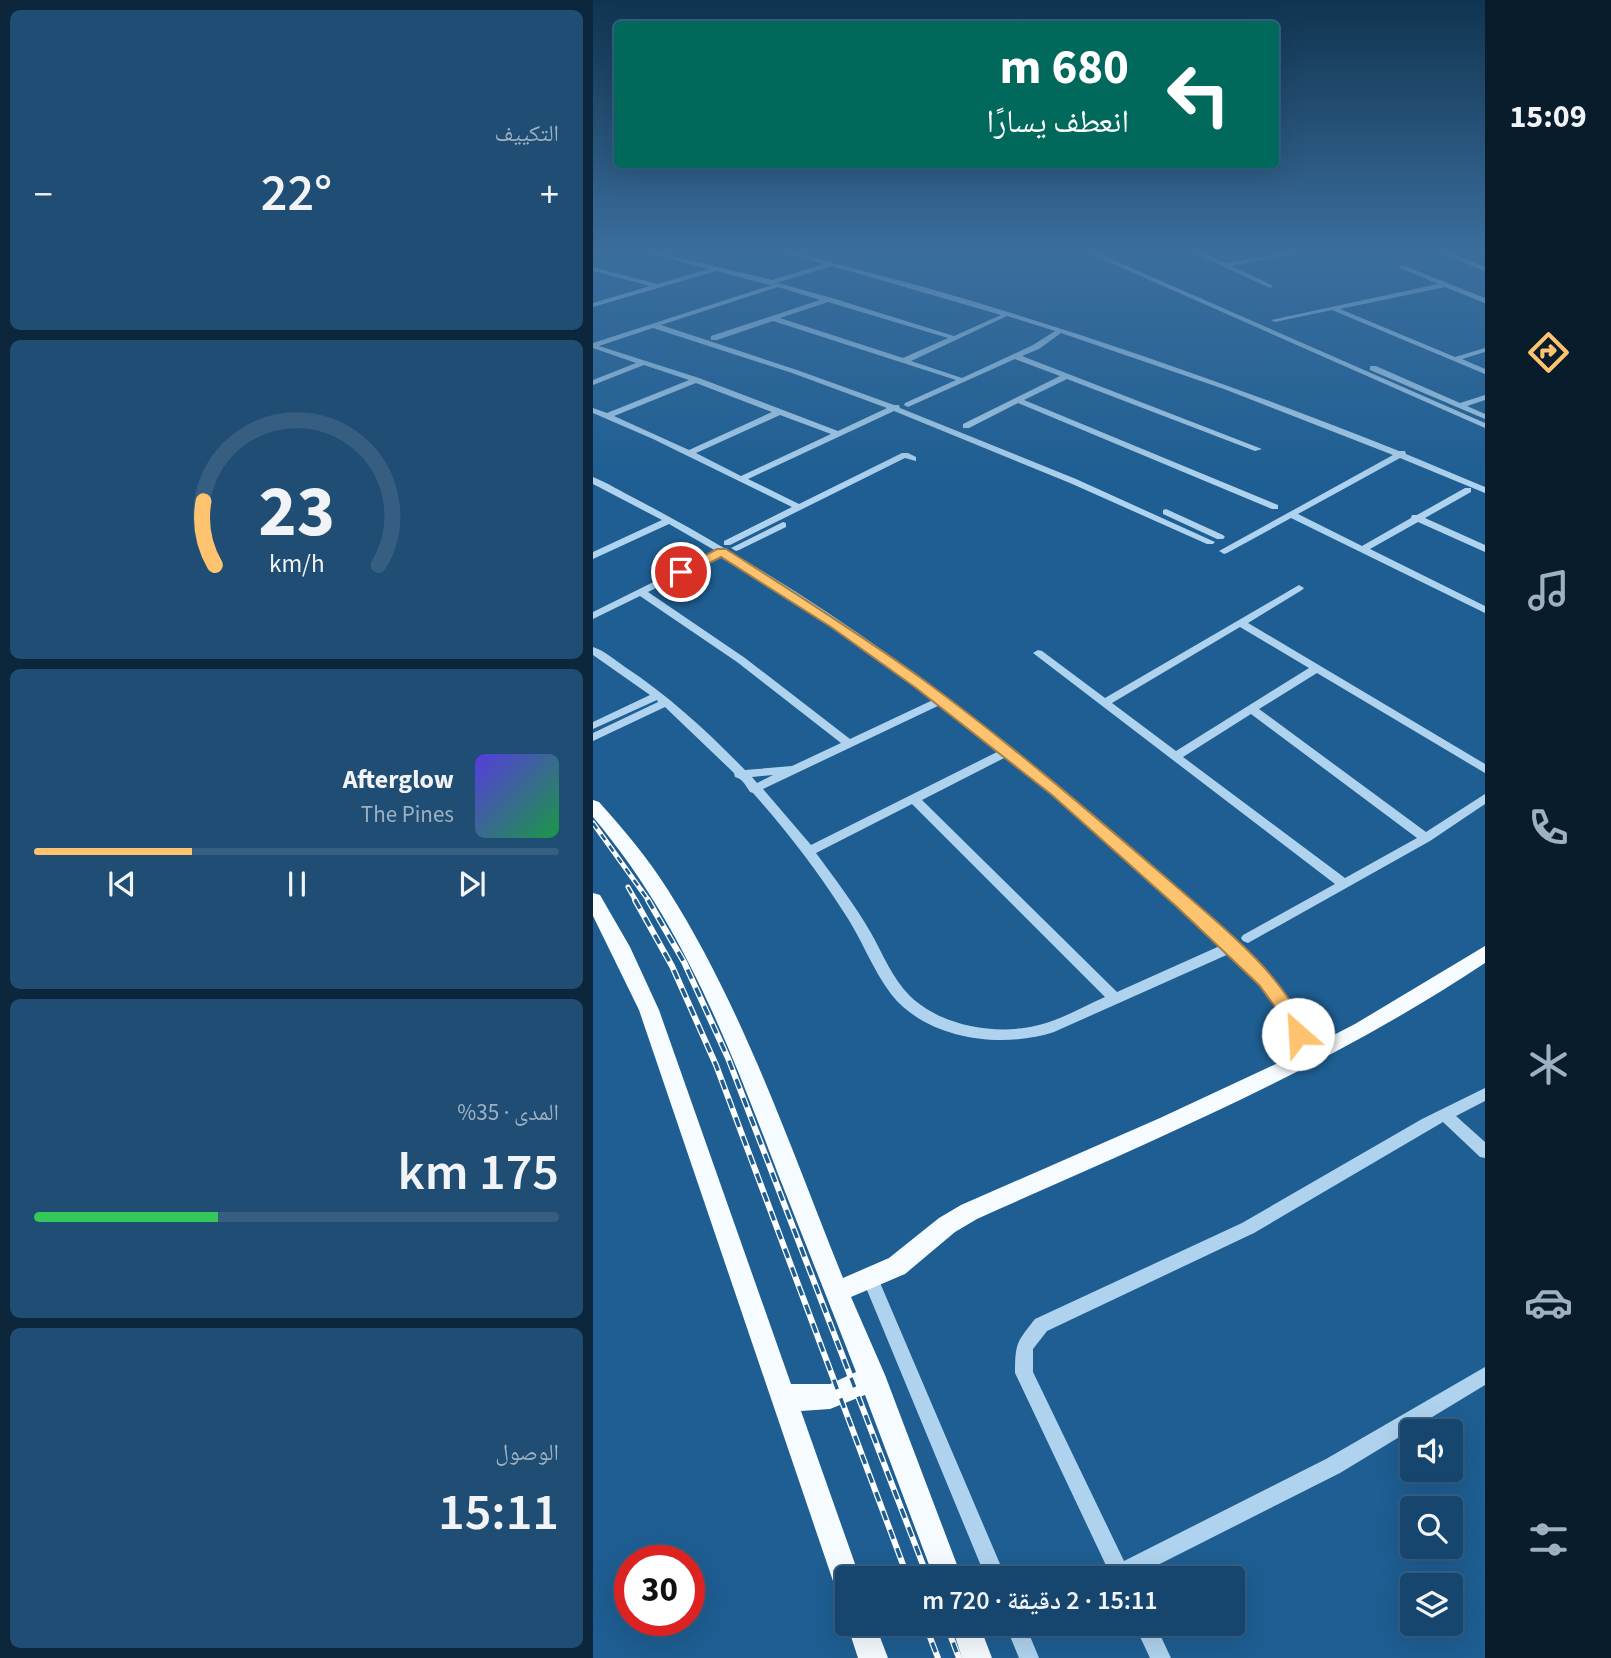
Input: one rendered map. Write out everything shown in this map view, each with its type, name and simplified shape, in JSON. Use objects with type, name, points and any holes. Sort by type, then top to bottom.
[{"type":"main road","points":[[593,806],[618,833],[664,896],[730,1025],[872,1375],[944,1566]]},
{"type":"main road","points":[[593,900],[620,947],[649,1010],[842,1566]]},
{"type":"main road","points":[[837,1292],[906,1260],[962,1216],[1293,1065],[1403,1006],[1485,953]]},
{"type":"main road","points":[[783,1395],[809,1400],[829,1398],[850,1391],[872,1375]]},
{"type":"main road","points":[[865,1636],[873,1658]]},
{"type":"main road","points":[[969,1636],[977,1658]]},
{"type":"street","points":[[593,343],[633,329]]},
{"type":"street","points":[[593,343],[636,329]]},
{"type":"street","points":[[676,329],[896,407],[1049,468],[1210,542]]},
{"type":"street","points":[[714,338],[739,329]]},
{"type":"street","points":[[808,329],[962,380]]},
{"type":"street","points":[[927,329],[955,338]]},
{"type":"street","points":[[906,360],[974,329]]},
{"type":"street","points":[[1055,329],[1264,401],[1485,490]]},
{"type":"street","points":[[1270,329],[1485,426]]},
{"type":"street","points":[[1281,329],[1460,406],[1483,411]]},
{"type":"street","points":[[1384,329],[1485,372]]},
{"type":"street","points":[[908,405],[1040,345],[1060,331]]},
{"type":"street","points":[[684,332],[714,338],[966,426],[1220,537]]},
{"type":"street","points":[[593,343],[838,434]]},
{"type":"street","points":[[1455,359],[1485,350]]},
{"type":"street","points":[[1014,356],[1258,449]]},
{"type":"street","points":[[593,383],[644,362]]},
{"type":"street","points":[[966,426],[1067,376]]},
{"type":"street","points":[[607,416],[696,380]]},
{"type":"street","points":[[1389,384],[1400,380]]},
{"type":"street","points":[[1460,406],[1485,397]]},
{"type":"street","points":[[1017,400],[1275,507]]},
{"type":"street","points":[[741,479],[896,407]]},
{"type":"street","points":[[593,410],[689,453],[798,508]]},
{"type":"street","points":[[689,453],[781,411]]},
{"type":"street","points":[[1224,551],[1409,450]]},
{"type":"street","points":[[594,617],[724,547],[767,528],[913,458],[905,455],[798,508],[767,528],[736,548]]},
{"type":"street","points":[[593,481],[667,521],[724,547],[942,700],[1008,751],[1140,863],[1231,947],[1275,991],[1290,1013],[1298,1034]]},
{"type":"street","points":[[1363,549],[1468,489]]},
{"type":"street","points":[[1291,514],[1485,610]]},
{"type":"street","points":[[1415,517],[1485,549]]},
{"type":"street","points":[[593,556],[667,521]]},
{"type":"street","points":[[1177,527],[1187,522]]},
{"type":"street","points":[[1106,702],[1299,589]]},
{"type":"street","points":[[641,592],[750,667],[849,744]]},
{"type":"street","points":[[1241,623],[1485,769]]},
{"type":"street","points":[[593,650],[661,699],[754,789],[808,852],[865,934],[894,988],[911,1005],[935,1020],[975,1032],[1020,1034],[1063,1023],[1231,947]]},
{"type":"street","points":[[1038,653],[1177,755],[1344,884]]},
{"type":"street","points":[[1177,755],[1317,668]]},
{"type":"street","points":[[593,726],[661,699]]},
{"type":"street","points":[[593,737],[661,699]]},
{"type":"street","points":[[754,789],[942,700]]},
{"type":"street","points":[[1252,709],[1426,838]]},
{"type":"street","points":[[808,852],[1008,751]]},
{"type":"street","points":[[739,774],[794,770]]},
{"type":"street","points":[[1248,939],[1426,838],[1485,798]]},
{"type":"street","points":[[914,799],[1116,999]]},
{"type":"street","points":[[1116,1566],[1024,1373],[1022,1356],[1028,1338],[1049,1321],[1153,1275],[1248,1228],[1444,1114],[1485,1094]]},
{"type":"street","points":[[1444,1114],[1485,1152]]},
{"type":"street","points":[[870,1278],[991,1566]]},
{"type":"street","points":[[1140,1566],[1333,1466],[1485,1374]]},
{"type":"street","points":[[1020,1636],[1029,1658]]},
{"type":"street","points":[[1150,1636],[1161,1658]]},
{"type":"railway","points":[[593,823],[649,901]]},
{"type":"railway","points":[[628,887],[636,901]]},
{"type":"railway","points":[[635,900],[672,966],[716,1065],[904,1566]]},
{"type":"railway","points":[[648,900],[684,962],[728,1058],[923,1566]]},
{"type":"railway","points":[[930,1636],[938,1658]]},
{"type":"railway","points":[[951,1636],[959,1658]]},
{"type":"route","points":[[681,572],[721,552],[835,624],[921,685],[1057,792],[1183,902],[1266,980],[1290,1013],[1298,1034]]}]
